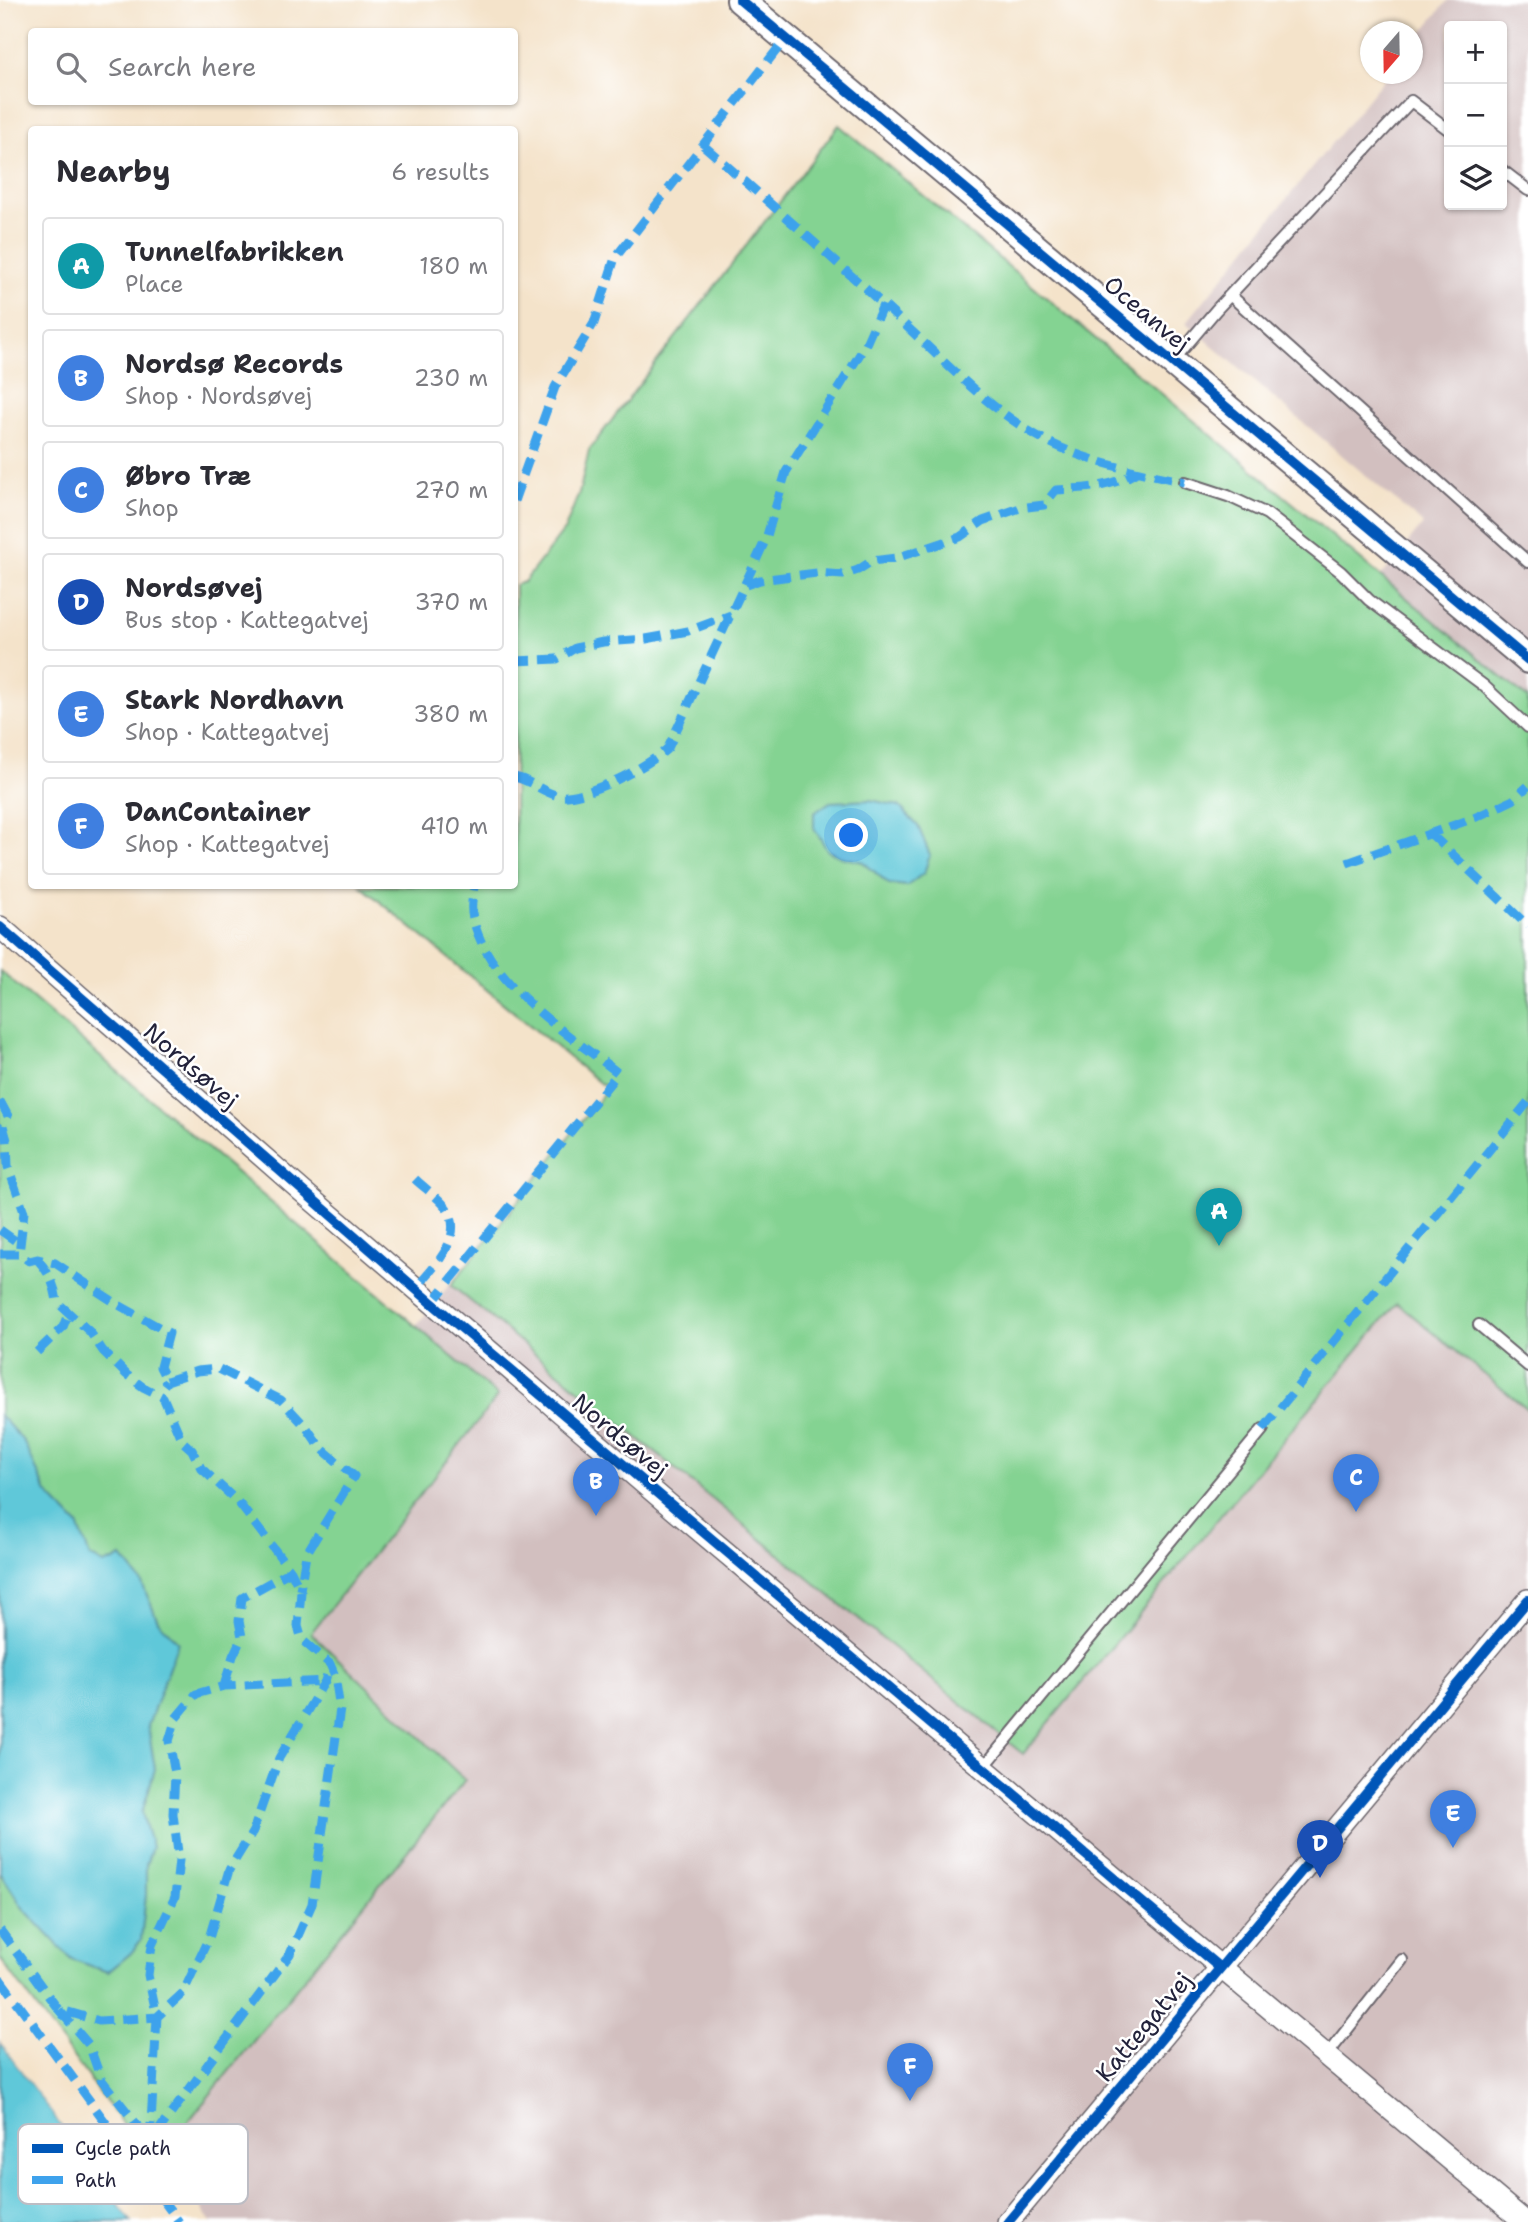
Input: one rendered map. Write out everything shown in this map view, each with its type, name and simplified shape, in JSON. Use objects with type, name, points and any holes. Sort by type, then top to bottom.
[{"type":"street","name":"Oceanvej","points":[[740,0],[1528,660]]},
{"type":"street","name":"Nordsøvej","points":[[0,927],[432,1303],[772,1592],[1525,2222]]},
{"type":"street","name":"Kattegatvej","points":[[1008,2222],[1528,1601]]},
{"type":"lane","points":[[1172,362],[1230,295],[1411,101],[1444,126]]},
{"type":"lane","points":[[1507,174],[1528,190]]},
{"type":"lane","points":[[1230,295],[1528,562]]},
{"type":"lane","points":[[1185,482],[1228,496],[1267,514],[1341,572],[1369,600],[1483,685],[1528,727]]},
{"type":"lane","points":[[1479,1325],[1528,1366]]},
{"type":"lane","points":[[984,1767],[1263,1429]]},
{"type":"lane","points":[[1327,2055],[1402,1960]]},
{"type":"shaded area","points":[[1448,0],[1528,0],[1528,2222],[212,2222],[199,2204],[248,2204],[248,2124],[186,2124],[465,1780],[311,1633],[498,1396],[416,1326],[609,1087],[1370,589],[1423,524],[1186,323],[1380,84],[1423,84],[1423,31]]},
{"type":"green space","points":[[839,125],[1528,699],[1528,1410],[1397,1303],[1023,1754],[451,1285],[609,1087],[601,1084],[365,889],[518,889],[518,584],[524,582],[565,529],[580,490],[589,450]]},
{"type":"green space","points":[[0,971],[498,1396],[311,1633],[465,1780],[186,2124],[123,2124],[0,1958]]},
{"type":"water","points":[[870,800],[899,806],[918,826],[930,855],[924,873],[907,886],[889,884],[863,862],[828,851],[814,828],[814,813],[830,802]]},
{"type":"water","points":[[0,1415],[24,1442],[47,1493],[78,1525],[90,1556],[104,1564],[122,1557],[141,1581],[158,1621],[178,1642],[148,1726],[155,1769],[142,1813],[152,1847],[146,1865],[141,1940],[131,1953],[108,1972],[71,1959],[23,1908],[0,1872]]},
{"type":"water","points":[[0,2042],[60,2124],[18,2124],[18,2204],[119,2204],[132,2222],[0,2222]]},
{"type":"pier","points":[[0,2039],[3,2040],[64,2124],[60,2124]]},
{"type":"pier","points":[[119,2204],[123,2204],[136,2222],[132,2222]]},
{"type":"marked path","points":[[518,490],[555,387],[594,323],[615,258],[786,38]]},
{"type":"marked path","points":[[703,145],[1012,420],[1053,444],[1085,457],[1185,482]]},
{"type":"marked path","points":[[518,778],[560,796],[571,796],[617,780],[647,764],[668,748],[766,539],[786,472],[865,346],[883,305]]},
{"type":"marked path","points":[[746,585],[760,580],[817,573],[843,575],[872,561],[896,558],[960,537],[983,521],[1020,508],[1044,505],[1056,490],[1109,484],[1138,471]]},
{"type":"marked path","points":[[518,661],[557,659],[575,648],[603,642],[646,639],[688,631],[731,615]]},
{"type":"marked path","points":[[1347,863],[1474,818],[1513,800],[1528,786]]},
{"type":"marked path","points":[[1430,833],[1528,926]]},
{"type":"marked path","points":[[432,1303],[618,1073],[532,1006],[495,965],[481,942],[473,918],[474,889]]},
{"type":"marked path","points":[[0,1101],[8,1116],[3,1126],[7,1140],[8,1167],[24,1212],[19,1254]]},
{"type":"marked path","points":[[1263,1429],[1528,1102]]},
{"type":"marked path","points":[[415,1179],[447,1209],[452,1220],[450,1241],[438,1262],[415,1289]]},
{"type":"marked path","points":[[0,1230],[20,1244]]},
{"type":"marked path","points":[[0,1254],[19,1254],[29,1261],[37,1259],[55,1263],[117,1304],[169,1333],[160,1367],[167,1381],[164,1385]]},
{"type":"marked path","points":[[37,1259],[51,1279],[57,1302],[90,1332],[103,1351],[127,1375],[163,1397],[182,1441],[192,1450],[201,1468],[238,1502],[291,1571],[301,1592],[298,1626],[302,1640],[330,1664],[335,1676],[340,1709],[312,1904],[290,1954],[163,2124]]},
{"type":"marked path","points":[[37,1352],[63,1327],[68,1314]]},
{"type":"marked path","points":[[167,1381],[197,1371],[219,1369],[281,1400],[307,1428],[320,1447],[354,1476],[306,1554],[300,1590]]},
{"type":"marked path","points":[[224,1686],[242,1637],[239,1621],[242,1598],[291,1571]]},
{"type":"marked path","points":[[0,1930],[58,2009],[99,2021],[157,2017],[183,1993],[210,1935],[229,1870],[253,1831],[279,1758],[325,1681],[330,1664]]},
{"type":"marked path","points":[[151,2124],[157,2017],[148,1975],[152,1945],[175,1897],[179,1860],[173,1814],[175,1773],[169,1741],[176,1718],[196,1694],[224,1686],[325,1681]]},
{"type":"marked path","points":[[0,1979],[107,2124]]},
{"type":"marked path","points":[[59,2010],[89,2045],[101,2079],[137,2124]]},
{"type":"marked path","points":[[166,2204],[179,2222]]},
{"type":"cycle path","points":[[740,0],[1528,660]]},
{"type":"cycle path","points":[[0,927],[432,1303],[1220,1968]]},
{"type":"cycle path","points":[[1008,2222],[1528,1600]]},
{"type":"place","name":"Tunnelfabrikken","points":[[1219,1246]]},
{"type":"place","name":"Øbro Træ","points":[[1356,1512]]},
{"type":"place","name":"Nordsø Records","points":[[596,1516]]},
{"type":"place","name":"Stark Nordhavn","points":[[1453,1848]]},
{"type":"place","name":"Nordsøvej","points":[[1320,1878]]},
{"type":"place","name":"DanContainer","points":[[910,2101]]}]
